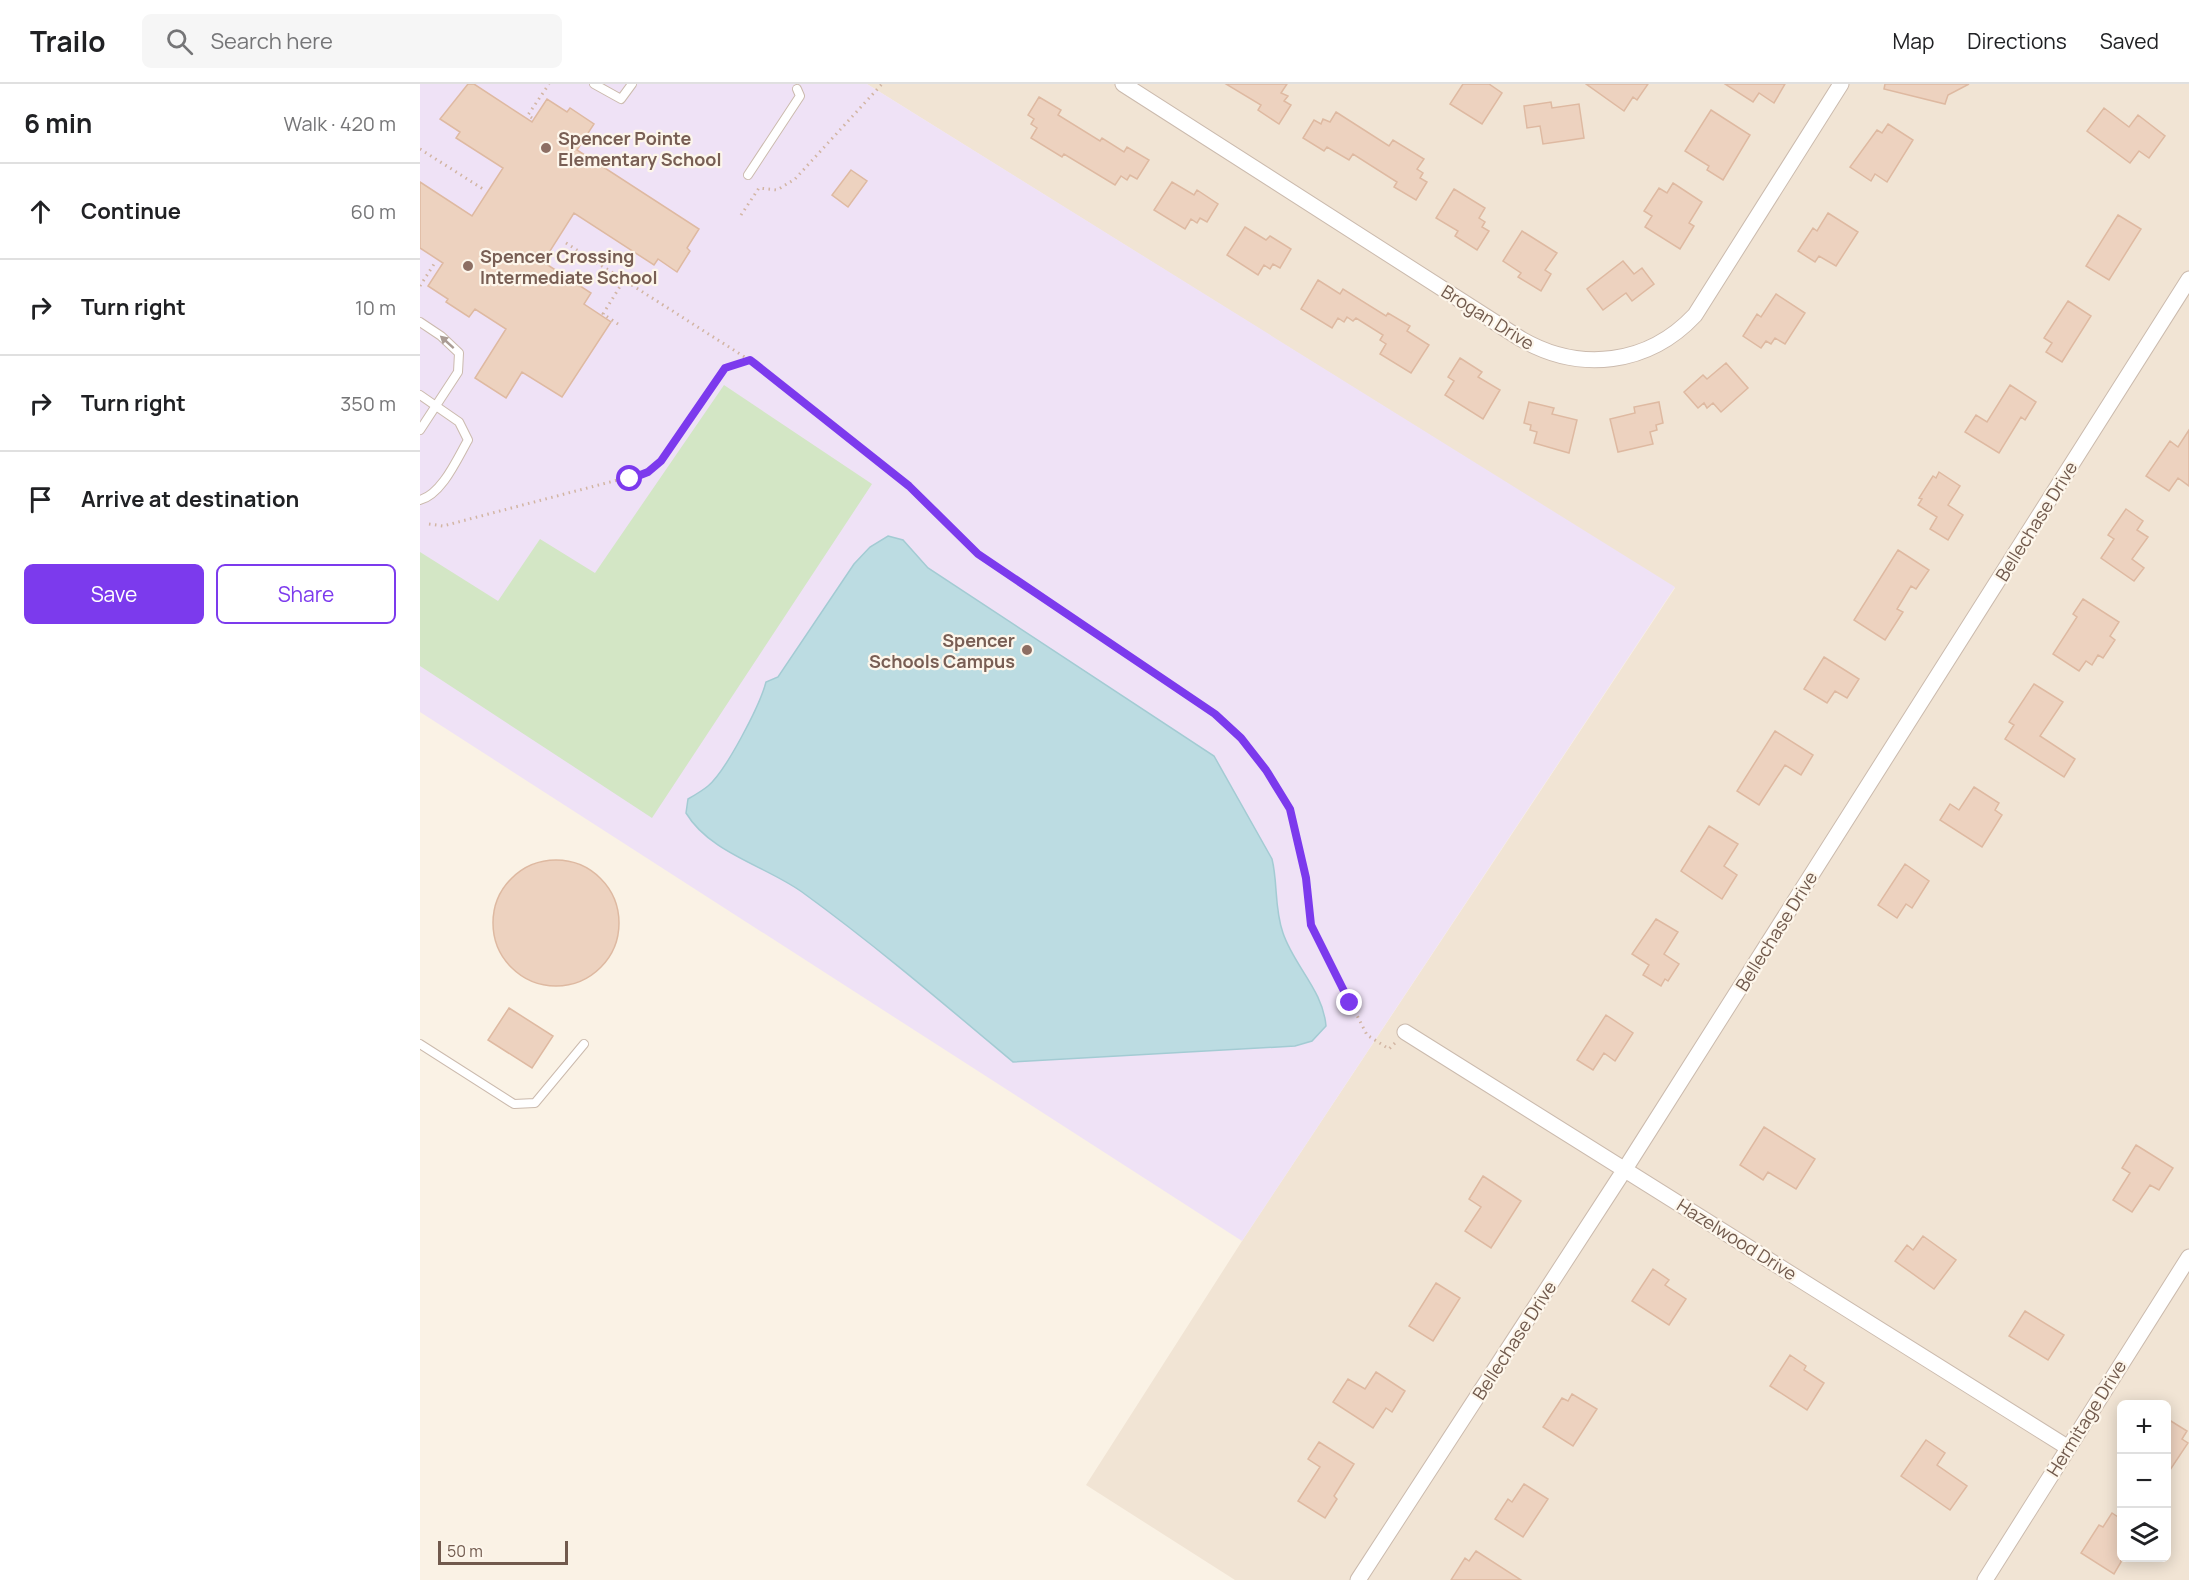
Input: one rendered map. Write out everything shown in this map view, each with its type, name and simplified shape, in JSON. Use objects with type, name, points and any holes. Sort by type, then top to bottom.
[{"type":"street","name":"Brogan Drive","points":[[1122,84],[1521,339],[1551,353],[1591,360],[1612,359],[1642,352],[1672,336],[1695,315],[1841,84]]},
{"type":"street","name":"Bellechase Drive","points":[[1358,1580],[1625,1169],[2189,279]]},
{"type":"street","name":"Hazelwood Drive","points":[[1406,1032],[2067,1447]]},
{"type":"street","name":"Hermitage Drive","points":[[1985,1580],[2189,1257]]},
{"type":"lane","points":[[594,84],[621,99],[632,84]]},
{"type":"lane","points":[[748,175],[800,96],[797,89]]},
{"type":"lane","points":[[420,322],[441,336],[459,353],[458,372],[420,430]]},
{"type":"lane","points":[[420,395],[459,422],[468,440],[456,462],[429,497],[420,500]]},
{"type":"lane","points":[[420,1044],[514,1104],[535,1103],[584,1044]]},
{"type":"path","points":[[532,118],[528,115],[549,84]]},
{"type":"path","points":[[741,215],[759,188],[777,190],[795,179],[882,84]]},
{"type":"path","points":[[420,148],[483,189]]},
{"type":"path","points":[[566,243],[750,360],[909,486],[978,554],[1215,714],[1241,738],[1266,770],[1290,809],[1306,878],[1311,925],[1367,1035],[1389,1048],[1406,1032]]},
{"type":"path","points":[[420,286],[436,261]]},
{"type":"path","points":[[618,324],[603,314],[624,280]]},
{"type":"path","points":[[429,524],[442,526],[648,472],[661,461],[725,368],[750,360]]},
{"type":"shaded area","name":"Spencer Schools Campus","points":[[420,84],[867,84],[1675,587],[1242,1241],[420,712]]},
{"type":"shaded area","points":[[867,84],[2189,84],[2189,1580],[1235,1580],[1086,1485],[1242,1241],[1675,588]]},
{"type":"green space","points":[[724,385],[872,484],[652,818],[420,666],[420,552],[498,601],[540,539],[595,573]]},
{"type":"water","points":[[888,536],[903,540],[928,568],[1214,756],[1272,859],[1278,914],[1283,933],[1314,989],[1324,1013],[1326,1026],[1312,1041],[1295,1046],[1013,1062],[829,912],[788,883],[724,849],[696,827],[686,813],[688,799],[708,786],[724,767],[750,721],[766,682],[778,677],[854,564],[870,547]]},
{"type":"building","points":[[468,84],[474,84],[532,122],[547,99],[567,112],[570,108],[594,124],[577,150],[699,229],[687,248],[690,251],[677,272],[658,259],[654,265],[574,213],[543,262],[591,293],[584,304],[611,322],[562,397],[522,372],[506,398],[475,378],[506,329],[475,309],[469,317],[446,302],[448,299],[428,286],[443,263],[420,248],[420,182],[472,216],[503,168],[456,138],[460,132],[440,119]]},
{"type":"building","points":[[1226,84],[1287,84],[1281,93],[1288,96],[1284,101],[1291,105],[1279,124],[1258,110],[1261,105]]},
{"type":"building","points":[[1463,84],[1489,84],[1502,93],[1482,124],[1450,104]]},
{"type":"building","points":[[1586,84],[1648,84],[1637,100],[1633,97],[1624,111]]},
{"type":"building","points":[[1725,84],[1785,84],[1774,103],[1759,93],[1753,102]]},
{"type":"building","points":[[1885,84],[1969,84],[1948,95],[1945,104],[1884,89]]},
{"type":"building","points":[[1039,97],[1061,110],[1058,115],[1100,141],[1102,138],[1124,152],[1127,147],[1149,160],[1137,179],[1130,175],[1127,180],[1121,176],[1115,185],[1064,154],[1062,157],[1031,138],[1037,128],[1031,124],[1034,119],[1028,115]]},
{"type":"building","points":[[1551,102],[1552,108],[1579,104],[1584,138],[1543,144],[1540,126],[1527,128],[1524,106]]},
{"type":"building","points":[[2104,108],[2129,127],[2138,115],[2165,136],[2149,158],[2139,151],[2130,163],[2087,131]]},
{"type":"building","points":[[1711,110],[1750,135],[1723,180],[1707,170],[1709,166],[1685,151]]},
{"type":"building","points":[[1336,112],[1389,146],[1393,140],[1424,159],[1417,169],[1423,173],[1420,178],[1427,182],[1416,200],[1394,187],[1397,182],[1353,154],[1349,160],[1327,147],[1324,151],[1303,138],[1314,120],[1321,124],[1323,119],[1330,122]]},
{"type":"building","points":[[1888,124],[1913,140],[1887,182],[1875,174],[1871,181],[1850,167],[1877,130],[1882,133]]},
{"type":"building","points":[[851,170],[867,181],[848,207],[832,195]]},
{"type":"building","points":[[1172,182],[1194,195],[1197,190],[1218,204],[1207,222],[1200,218],[1197,223],[1191,219],[1185,229],[1154,210]]},
{"type":"building","points":[[1673,183],[1702,202],[1689,223],[1694,226],[1680,249],[1645,227],[1652,216],[1644,211],[1659,188],[1667,193]]},
{"type":"building","points":[[1454,189],[1485,208],[1479,218],[1485,222],[1482,227],[1489,231],[1477,250],[1455,236],[1458,231],[1436,218]]},
{"type":"building","points":[[1828,213],[1858,232],[1836,266],[1819,256],[1815,262],[1798,251],[1813,228],[1817,231]]},
{"type":"building","points":[[2118,215],[2141,229],[2109,280],[2086,266]]},
{"type":"building","points":[[1245,227],[1266,240],[1270,236],[1291,249],[1280,268],[1273,264],[1270,269],[1264,265],[1258,275],[1227,255]]},
{"type":"building","points":[[1522,231],[1557,253],[1545,270],[1551,274],[1541,291],[1518,277],[1521,273],[1503,261]]},
{"type":"building","points":[[1623,261],[1634,274],[1642,268],[1654,284],[1632,301],[1626,293],[1603,310],[1587,289]]},
{"type":"building","points":[[1318,280],[1340,294],[1343,289],[1386,316],[1388,313],[1410,326],[1407,331],[1429,345],[1411,373],[1380,354],[1386,344],[1380,340],[1383,335],[1356,318],[1353,321],[1347,317],[1344,322],[1338,318],[1332,328],[1301,309]]},
{"type":"building","points":[[1776,294],[1805,313],[1785,344],[1775,338],[1771,344],[1766,341],[1761,348],[1743,336],[1757,314],[1761,317]]},
{"type":"building","points":[[2068,301],[2091,316],[2062,362],[2046,352],[2052,343],[2044,338]]},
{"type":"building","points":[[1460,358],[1482,372],[1478,377],[1500,390],[1483,419],[1445,395],[1454,381],[1448,377]]},
{"type":"building","points":[[1726,363],[1748,388],[1721,412],[1713,403],[1707,408],[1704,403],[1698,408],[1684,392],[1703,375],[1707,379]]},
{"type":"building","points":[[2010,385],[2036,402],[2025,420],[2021,417],[1999,453],[1965,432],[1976,415],[1987,422]]},
{"type":"building","points":[[1529,402],[1554,408],[1552,414],[1577,420],[1569,453],[1534,443],[1537,432],[1530,430],[1531,425],[1524,423]]},
{"type":"building","points":[[1659,402],[1663,423],[1656,425],[1657,430],[1650,432],[1653,444],[1618,452],[1610,419],[1635,413],[1634,407]]},
{"type":"building","points":[[2189,430],[2189,486],[2178,478],[2169,491],[2146,476],[2170,441],[2178,447]]},
{"type":"building","points":[[1939,472],[1960,486],[1948,505],[1963,515],[1948,540],[1930,529],[1937,517],[1918,505],[1922,499],[1919,498],[1933,476],[1936,478]]},
{"type":"building","points":[[2126,509],[2143,521],[2137,530],[2148,537],[2132,559],[2144,568],[2134,581],[2101,558],[2114,539],[2108,535]]},
{"type":"building","points":[[1898,550],[1929,570],[1916,589],[1911,586],[1897,609],[1903,612],[1885,640],[1854,620]]},
{"type":"building","points":[[2083,599],[2119,622],[2110,636],[2115,640],[2103,658],[2098,655],[2092,665],[2086,661],[2079,671],[2053,654],[2077,617],[2073,614]]},
{"type":"building","points":[[1824,657],[1859,679],[1847,698],[1835,691],[1827,703],[1804,689]]},
{"type":"building","points":[[2034,684],[2063,702],[2040,736],[2075,759],[2064,777],[2005,739],[2014,725],[2009,722]]},
{"type":"building","points":[[1775,731],[1813,755],[1801,775],[1785,765],[1759,805],[1737,791]]},
{"type":"building","points":[[1974,787],[1999,803],[1995,810],[2002,815],[1982,847],[1940,820],[1950,804],[1959,810]]},
{"type":"building","points":[[1709,826],[1738,844],[1724,866],[1737,875],[1722,899],[1681,871]]},
{"type":"building","points":[[556,860],[580,865],[601,878],[614,899],[619,923],[614,947],[601,968],[580,981],[556,986],[532,981],[511,968],[498,947],[493,923],[498,899],[511,878],[532,865]]},
{"type":"building","points":[[1905,864],[1929,881],[1912,908],[1906,904],[1897,918],[1878,905]]},
{"type":"building","points":[[1656,919],[1678,932],[1664,954],[1679,964],[1668,981],[1665,979],[1661,986],[1643,975],[1649,965],[1632,954]]},
{"type":"building","points":[[509,1008],[553,1036],[532,1068],[488,1040]]},
{"type":"building","points":[[1606,1015],[1633,1033],[1615,1061],[1604,1053],[1593,1070],[1577,1060]]},
{"type":"building","points":[[1764,1127],[1815,1159],[1796,1189],[1768,1172],[1763,1180],[1740,1165]]},
{"type":"building","points":[[2136,1145],[2173,1168],[2159,1190],[2150,1185],[2132,1212],[2113,1200],[2130,1173],[2122,1168]]},
{"type":"building","points":[[1483,1176],[1521,1201],[1491,1248],[1465,1231],[1481,1207],[1469,1199]]},
{"type":"building","points":[[1923,1236],[1956,1260],[1934,1289],[1895,1261],[1907,1245],[1913,1250]]},
{"type":"building","points":[[1653,1269],[1669,1280],[1665,1285],[1686,1299],[1669,1325],[1632,1301]]},
{"type":"building","points":[[1436,1283],[1460,1298],[1433,1341],[1409,1326]]},
{"type":"building","points":[[2025,1311],[2064,1335],[2048,1360],[2009,1336]]},
{"type":"building","points":[[1790,1355],[1806,1366],[1804,1370],[1824,1383],[1807,1410],[1770,1386]]},
{"type":"building","points":[[1376,1372],[1405,1391],[1392,1412],[1386,1408],[1373,1428],[1333,1402],[1348,1379],[1365,1389]]},
{"type":"building","points":[[1572,1394],[1597,1409],[1573,1446],[1543,1427],[1562,1398],[1568,1401]]},
{"type":"building","points":[[2171,1421],[2187,1431],[2182,1439],[2188,1443],[2171,1468]]},
{"type":"building","points":[[1926,1440],[1945,1453],[1937,1465],[1967,1486],[1950,1510],[1901,1476]]},
{"type":"building","points":[[1319,1442],[1354,1464],[1334,1496],[1337,1499],[1325,1518],[1298,1501],[1320,1467],[1308,1459]]},
{"type":"building","points":[[1524,1484],[1548,1499],[1523,1537],[1495,1519],[1508,1499],[1512,1502]]},
{"type":"building","points":[[2112,1513],[2117,1516],[2117,1562],[2121,1562],[2114,1574],[2081,1553],[2099,1525],[2103,1527]]},
{"type":"building","points":[[1476,1551],[1521,1580],[1451,1580],[1465,1558],[1469,1561]]},
{"type":"place","name":"Spencer Pointe Elementary School","points":[[546,148]]},
{"type":"place","name":"Spencer Crossing Intermediate School","points":[[468,266]]},
{"type":"place","name":"Spencer Schools Campus","points":[[1027,650]]},
{"type":"route","points":[[630,479],[648,472],[661,461],[725,368],[750,360],[909,486],[955,534],[978,554],[1215,714],[1241,738],[1266,770],[1290,809],[1306,878],[1311,925],[1350,1003]]}]
